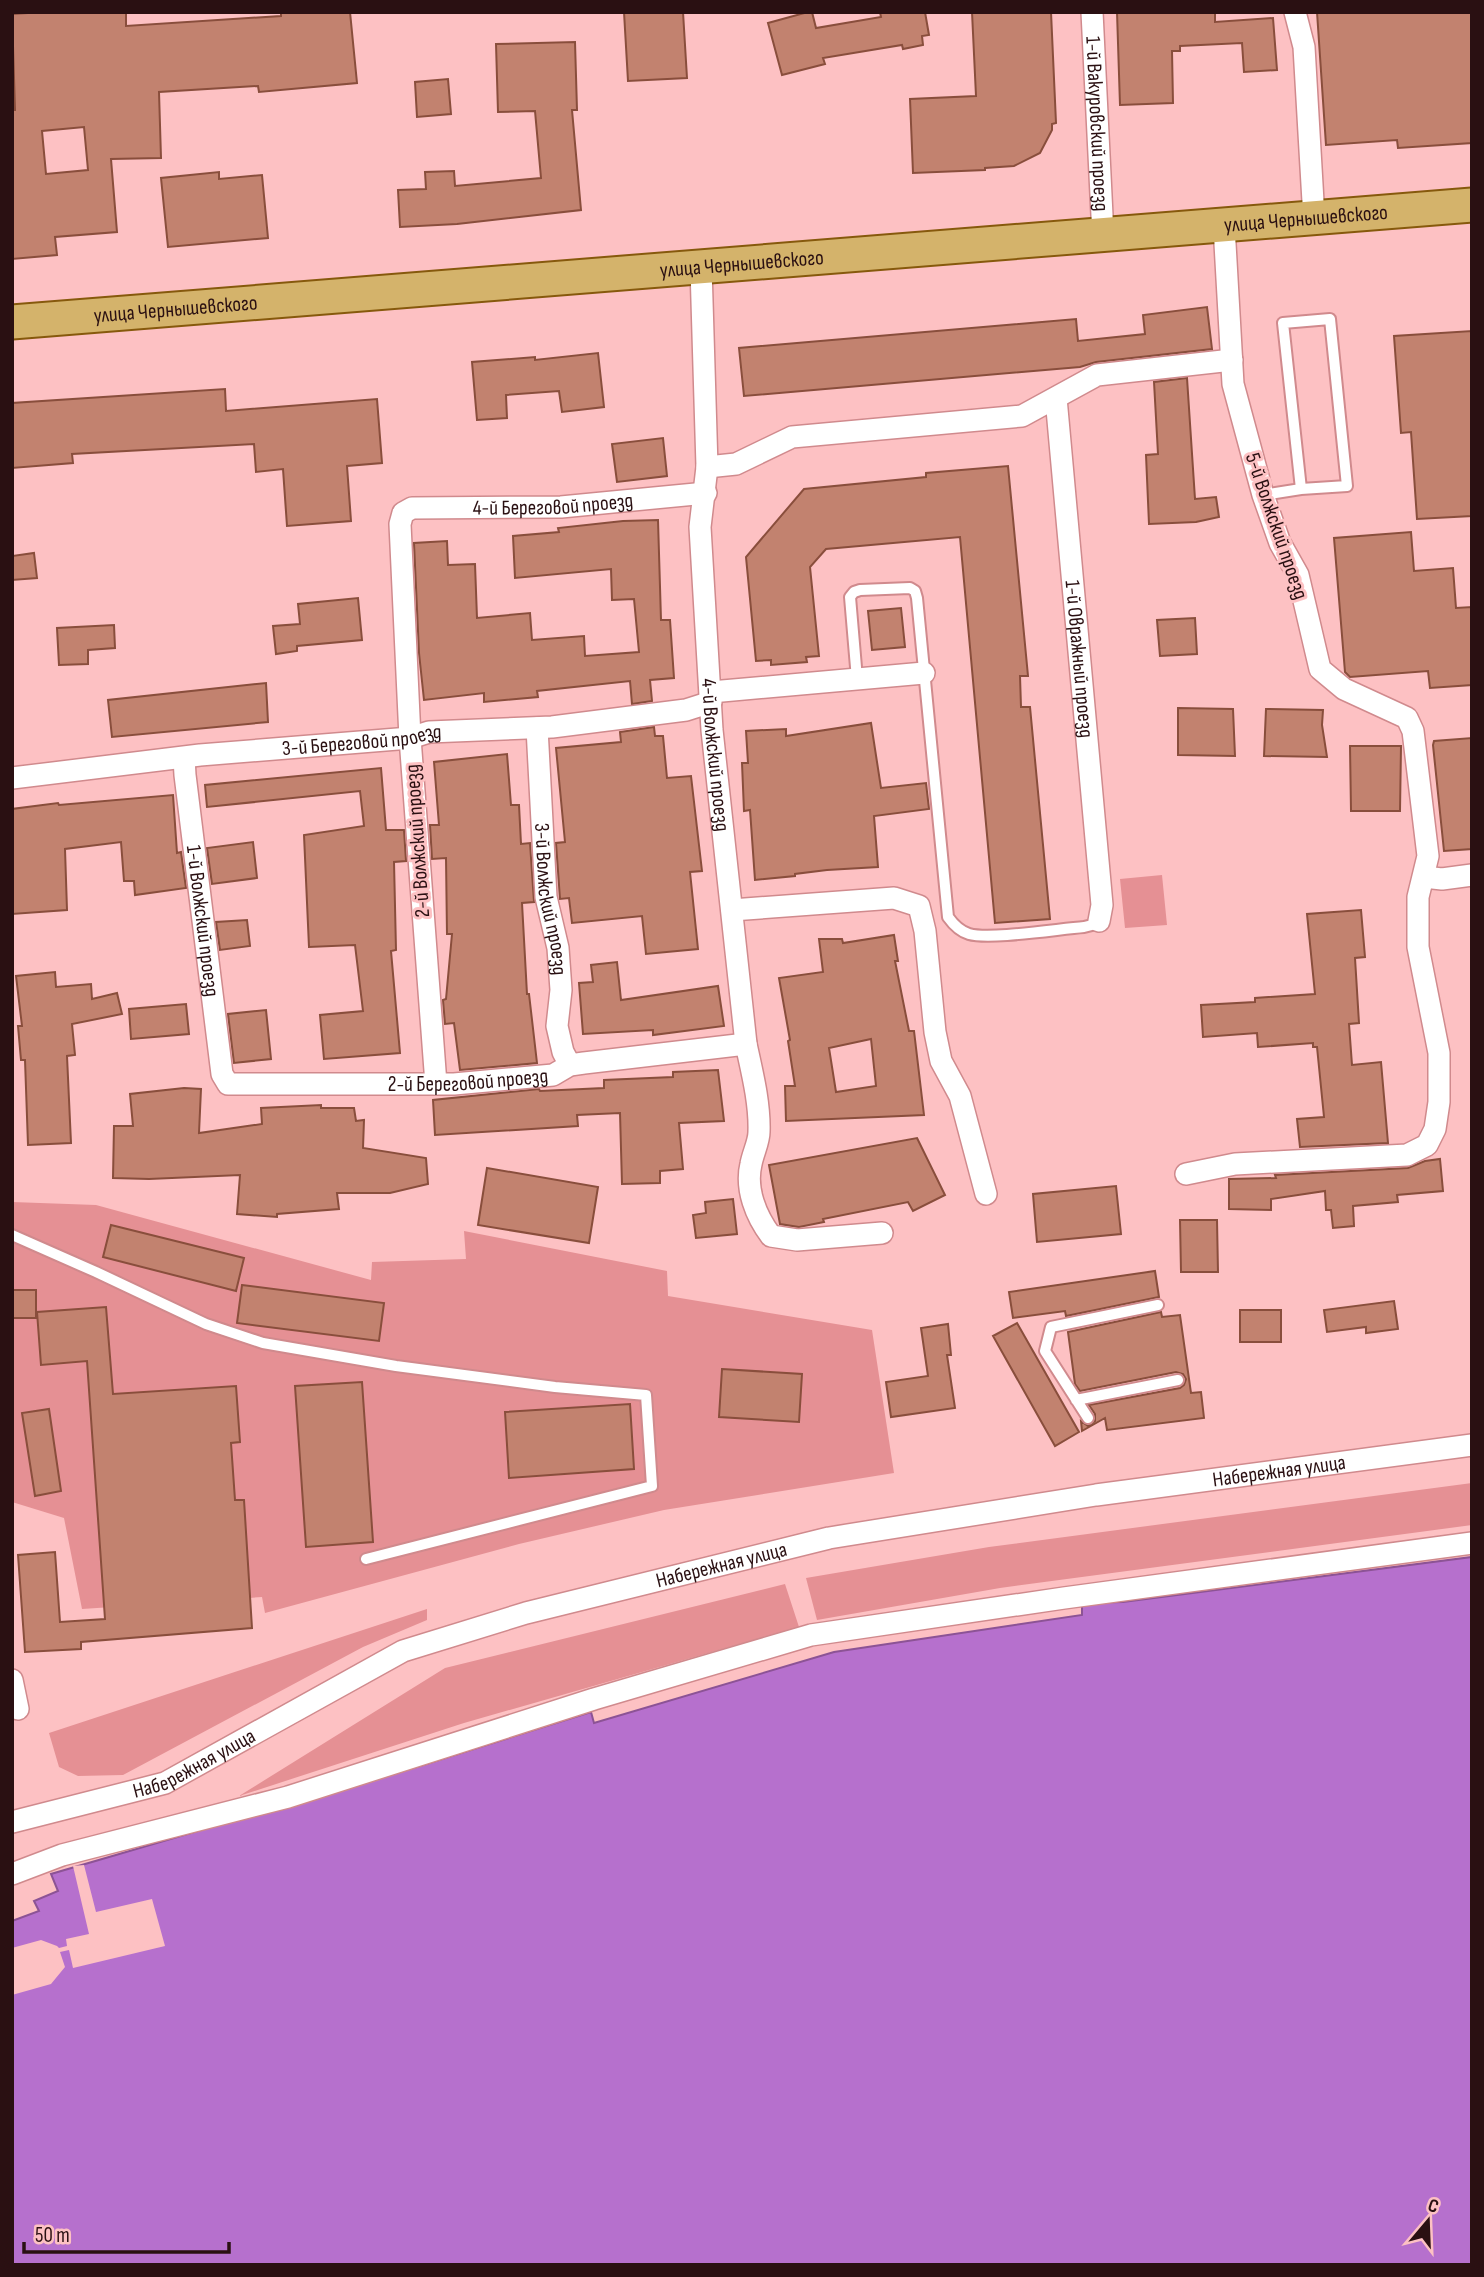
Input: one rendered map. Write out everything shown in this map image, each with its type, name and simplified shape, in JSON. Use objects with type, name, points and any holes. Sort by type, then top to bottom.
[{"type":"main road","name":"улица Чернышевского","points":[[12,321],[1472,205]]},
{"type":"street","name":"1-й Вакуровский проезд","points":[[1092,12],[1103,236]]},
{"type":"street","points":[[1295,12],[1304,47],[1314,219]]},
{"type":"street","name":"5-й Волжский проезд","points":[[1186,1174],[1235,1164],[1407,1154],[1427,1145],[1435,1129],[1439,1102],[1439,1053],[1418,947],[1418,897],[1428,856],[1413,730],[1407,718],[1345,689],[1320,669],[1298,575],[1280,543],[1263,495],[1233,384],[1224,226]]},
{"type":"street","name":"4-й Волжский проезд","points":[[701,268],[707,467],[700,527],[712,730],[746,1044],[755,1087],[759,1133],[750,1167],[750,1193],[762,1223],[771,1236],[797,1240],[882,1233]]},
{"type":"street","points":[[707,467],[736,464],[792,437],[1022,416],[1097,374],[1232,360]]},
{"type":"street","name":"1-й Овражный проезд","points":[[1056,398],[1102,905],[1099,921]]},
{"type":"street","name":"4-й Береговой проезд","points":[[403,513],[412,508],[561,508],[706,493]]},
{"type":"street","name":"2-й Волжский проезд","points":[[403,513],[400,524],[410,738],[436,1084]]},
{"type":"street","name":"3-й Береговой проезд","points":[[12,778],[184,758],[410,738],[429,732],[537,728],[686,710],[711,697],[924,673]]},
{"type":"street","name":"3-й Волжский проезд","points":[[537,728],[546,897],[558,948],[561,990],[557,1026],[563,1052],[570,1065]]},
{"type":"street","name":"1-й Волжский проезд","points":[[184,758],[222,1074],[228,1084]]},
{"type":"street","points":[[1424,877],[1442,879],[1472,875]]},
{"type":"street","points":[[732,910],[894,898],[919,906],[925,932],[935,1032],[941,1061],[960,1096],[986,1194]]},
{"type":"street","name":"2-й Береговой проезд","points":[[228,1084],[436,1084],[553,1075],[570,1065],[746,1044]]},
{"type":"street","name":"Набережная улица","points":[[12,1822],[165,1783],[402,1651],[526,1613],[829,1538],[1096,1495],[1472,1445]]},
{"type":"street","points":[[12,1874],[62,1855],[288,1797],[594,1699],[811,1635],[1472,1543]]},
{"type":"street","points":[[12,1680],[18,1709]]},
{"type":"lane","points":[[1263,495],[1347,486],[1330,319],[1283,323],[1300,489]]},
{"type":"lane","points":[[857,679],[850,597],[860,590],[904,586],[915,592],[948,917],[955,926],[968,934],[986,936],[1084,927],[1099,921]]},
{"type":"lane","points":[[12,1235],[206,1324],[263,1343],[396,1366],[555,1387],[646,1395],[652,1486],[366,1559]]},
{"type":"lane","points":[[1088,1418],[1045,1351],[1051,1327],[1158,1305]]},
{"type":"lane","points":[[1076,1400],[1178,1380]]},
{"type":"shaded area","points":[[1162,875],[1167,925],[1125,928],[1120,879]]},
{"type":"shaded area","points":[[12,1202],[96,1205],[371,1280],[372,1262],[466,1259],[464,1231],[667,1271],[668,1296],[872,1330],[894,1473],[664,1510],[519,1544],[265,1613],[262,1597],[82,1609],[64,1518],[12,1502]]},
{"type":"shaded area","points":[[1472,1483],[1472,1525],[1000,1588],[817,1620],[806,1578],[989,1547]]},
{"type":"shaded area","points":[[1472,1557],[1472,2265],[12,2265],[12,1921],[39,1911],[34,1901],[58,1891],[51,1874],[420,1766],[591,1712],[594,1723],[834,1652],[1082,1615],[1082,1603],[1123,1602]]},
{"type":"shaded area","points":[[785,1584],[799,1627],[464,1723],[239,1796],[445,1668]]},
{"type":"shaded area","points":[[427,1609],[427,1620],[363,1647],[123,1775],[78,1776],[59,1767],[49,1733]]},
{"type":"pier","points":[[84,1865],[96,1912],[152,1899],[165,1946],[73,1968],[69,1950],[60,1952],[65,1967],[51,1984],[12,1995],[12,1948],[41,1940],[59,1948],[67,1946],[66,1939],[89,1934],[73,1866]]},
{"type":"building","points":[[126,12],[126,26],[281,16],[281,12],[350,12],[357,83],[259,92],[258,86],[159,92],[161,158],[111,159],[117,232],[55,237],[57,255],[12,259],[12,110],[15,110],[12,14]],"holes":[[[84,127],[88,170],[46,174],[42,131]]]},
{"type":"building","points":[[624,12],[683,12],[687,78],[628,81]]},
{"type":"building","points":[[812,12],[816,28],[881,17],[880,12],[925,12],[929,35],[922,36],[923,45],[903,49],[902,45],[823,58],[825,64],[782,75],[768,23]]},
{"type":"building","points":[[972,12],[1051,12],[1056,123],[1052,124],[1052,130],[1040,153],[1014,166],[913,173],[910,99],[976,96]]},
{"type":"building","points":[[1117,12],[1215,12],[1215,22],[1273,18],[1277,70],[1244,72],[1242,43],[1180,46],[1180,51],[1172,51],[1173,103],[1120,105]]},
{"type":"building","points":[[1317,12],[1472,12],[1472,143],[1398,148],[1397,140],[1326,145]]},
{"type":"building","points":[[575,42],[577,110],[572,110],[581,210],[457,224],[400,227],[398,190],[426,189],[425,172],[454,171],[455,186],[541,178],[535,111],[498,112],[496,44]]},
{"type":"building","points":[[448,79],[451,114],[417,117],[415,82]]},
{"type":"building","points":[[219,172],[219,179],[262,175],[268,238],[168,247],[161,178]]},
{"type":"building","points":[[1207,307],[1212,349],[1096,362],[1080,367],[744,396],[739,348],[1076,319],[1078,341],[1145,334],[1143,315]]},
{"type":"building","points":[[1472,331],[1472,516],[1417,519],[1411,432],[1401,433],[1394,336]]},
{"type":"building","points":[[598,353],[604,407],[562,412],[559,391],[506,395],[507,418],[477,420],[472,362],[535,357],[535,360]]},
{"type":"building","points":[[1187,378],[1195,499],[1216,497],[1219,517],[1196,522],[1149,524],[1146,455],[1158,454],[1154,382]]},
{"type":"building","points":[[225,389],[226,411],[377,399],[382,463],[347,466],[351,521],[287,526],[283,469],[256,472],[254,444],[72,454],[73,463],[12,468],[12,403]]},
{"type":"building","points":[[663,438],[667,476],[617,482],[612,444]]},
{"type":"building","points":[[1008,466],[1028,676],[1020,676],[1021,707],[1030,707],[1050,919],[995,923],[960,537],[826,549],[810,567],[819,656],[806,657],[807,662],[771,665],[771,660],[756,661],[746,557],[804,489],[926,477],[926,473]]},
{"type":"building","points":[[658,520],[661,620],[670,620],[674,678],[650,680],[652,701],[632,704],[630,681],[537,691],[538,697],[484,702],[484,693],[424,700],[414,543],[447,541],[448,565],[475,564],[477,618],[530,613],[532,640],[584,636],[585,656],[639,652],[634,599],[612,600],[611,569],[515,578],[513,536],[559,532],[558,528]]},
{"type":"building","points":[[1411,532],[1414,571],[1453,568],[1456,608],[1472,607],[1472,685],[1430,688],[1428,671],[1350,677],[1345,672],[1334,538]]},
{"type":"building","points":[[34,553],[37,578],[12,580],[12,556]]},
{"type":"building","points":[[358,598],[362,640],[297,646],[297,651],[276,654],[273,626],[300,624],[298,604]]},
{"type":"building","points":[[901,608],[905,647],[872,650],[868,611]]},
{"type":"building","points":[[1195,618],[1197,654],[1160,656],[1157,620]]},
{"type":"building","points":[[114,625],[115,648],[88,650],[88,664],[59,665],[57,628]]},
{"type":"building","points":[[266,683],[268,722],[112,737],[108,700]]},
{"type":"building","points":[[1178,708],[1233,709],[1235,756],[1178,755]]},
{"type":"building","points":[[1266,709],[1323,710],[1322,725],[1327,757],[1264,756]]},
{"type":"building","points":[[871,723],[881,788],[926,783],[929,809],[874,816],[878,867],[827,870],[755,880],[750,810],[744,811],[742,763],[748,763],[746,731],[786,729],[786,736]]},
{"type":"building","points":[[654,727],[655,736],[663,736],[667,778],[691,776],[702,871],[690,872],[698,949],[646,954],[642,916],[572,923],[569,898],[560,899],[556,843],[565,842],[556,748],[621,742],[620,732]]},
{"type":"building","points":[[1472,738],[1472,849],[1444,851],[1433,745],[1434,741]]},
{"type":"building","points":[[1350,746],[1401,746],[1400,811],[1351,811]]},
{"type":"building","points":[[507,754],[511,805],[519,805],[521,844],[530,843],[534,902],[522,903],[527,994],[537,1063],[460,1070],[454,1023],[445,1024],[443,1000],[446,999],[452,934],[447,934],[446,858],[432,859],[430,825],[439,825],[434,762]]},
{"type":"building","points":[[381,768],[386,830],[404,830],[406,861],[394,862],[396,950],[391,951],[400,1053],[324,1059],[320,1015],[363,1011],[355,945],[309,947],[304,835],[364,826],[360,791],[207,807],[205,785]]},
{"type":"building","points":[[173,795],[177,853],[181,852],[186,888],[135,895],[134,881],[124,881],[121,842],[65,849],[67,910],[12,914],[12,809]]},
{"type":"building","points":[[253,842],[257,878],[212,884],[207,848]]},
{"type":"building","points":[[1361,910],[1365,957],[1355,958],[1359,1023],[1349,1024],[1352,1065],[1381,1062],[1388,1143],[1300,1147],[1297,1119],[1324,1117],[1317,1047],[1313,1047],[1313,1043],[1258,1047],[1257,1033],[1203,1037],[1201,1005],[1255,1002],[1255,998],[1315,994],[1307,914]]},
{"type":"building","points":[[247,920],[250,946],[220,950],[216,922]]},
{"type":"building","points":[[894,935],[898,961],[895,961],[909,1031],[914,1031],[924,1115],[786,1121],[785,1086],[795,1086],[779,978],[823,972],[819,939],[842,939],[843,943]],"holes":[[[871,1039],[876,1086],[836,1092],[829,1048]]]},
{"type":"building","points":[[617,962],[621,1000],[718,986],[724,1026],[653,1035],[653,1030],[583,1034],[579,983],[593,982],[591,965]]},
{"type":"building","points":[[55,972],[56,987],[91,984],[92,999],[117,993],[122,1014],[72,1024],[75,1055],[67,1056],[71,1143],[28,1145],[25,1060],[21,1060],[18,1026],[22,1026],[16,976]]},
{"type":"building","points":[[186,1004],[189,1034],[131,1039],[129,1009]]},
{"type":"building","points":[[266,1010],[271,1059],[234,1063],[228,1014]]},
{"type":"building","points":[[718,1070],[724,1121],[679,1123],[683,1169],[660,1171],[660,1183],[622,1184],[620,1113],[577,1115],[578,1126],[435,1135],[433,1100],[539,1089],[604,1088],[604,1080],[673,1077],[673,1072]]},
{"type":"building","points":[[184,1088],[201,1089],[199,1133],[262,1124],[261,1108],[321,1105],[321,1108],[354,1108],[356,1121],[364,1120],[363,1148],[426,1158],[428,1184],[390,1193],[337,1193],[339,1209],[277,1214],[277,1217],[237,1214],[240,1175],[113,1178],[114,1126],[133,1126],[130,1094]]},
{"type":"building","points":[[917,1138],[945,1195],[913,1211],[908,1202],[823,1219],[824,1222],[799,1227],[780,1224],[769,1165]]},
{"type":"building","points":[[1440,1159],[1443,1191],[1397,1195],[1398,1202],[1353,1206],[1354,1226],[1333,1228],[1331,1210],[1326,1210],[1325,1191],[1271,1199],[1271,1210],[1229,1209],[1229,1179],[1408,1168],[1425,1161]]},
{"type":"building","points":[[487,1168],[598,1187],[589,1243],[478,1225]]},
{"type":"building","points":[[1116,1186],[1121,1234],[1037,1242],[1033,1194]]},
{"type":"building","points":[[733,1199],[737,1234],[696,1238],[693,1215],[706,1213],[705,1202]]},
{"type":"building","points":[[1180,1220],[1217,1220],[1218,1272],[1181,1272]]},
{"type":"building","points":[[111,1225],[244,1258],[236,1291],[103,1257]]},
{"type":"building","points":[[1155,1271],[1159,1297],[1066,1316],[1065,1311],[1013,1318],[1009,1292]]},
{"type":"building","points":[[242,1285],[384,1303],[379,1341],[237,1323]]},
{"type":"building","points":[[12,1290],[36,1290],[36,1318],[12,1318]]},
{"type":"building","points":[[1394,1301],[1398,1329],[1366,1333],[1366,1327],[1327,1332],[1324,1310]]},
{"type":"building","points":[[106,1307],[113,1394],[236,1386],[240,1442],[231,1443],[235,1500],[244,1500],[252,1628],[81,1642],[81,1649],[25,1652],[18,1555],[55,1552],[60,1622],[105,1619],[87,1361],[41,1365],[37,1312]]},
{"type":"building","points":[[1240,1310],[1281,1310],[1281,1342],[1240,1342]]},
{"type":"building","points":[[1161,1312],[1162,1317],[1180,1315],[1191,1393],[1201,1392],[1204,1418],[1107,1430],[1105,1418],[1082,1431],[1081,1421],[1088,1426],[1095,1421],[1095,1414],[1089,1405],[1180,1388],[1186,1379],[1183,1374],[1176,1372],[1080,1391],[1075,1384],[1068,1332]]},
{"type":"building","points":[[1017,1323],[1079,1432],[1055,1446],[993,1336]]},
{"type":"building","points":[[948,1324],[951,1355],[947,1355],[955,1408],[891,1417],[886,1382],[928,1376],[921,1328]]},
{"type":"building","points":[[722,1369],[802,1374],[799,1422],[719,1417]]},
{"type":"building","points":[[362,1382],[373,1542],[306,1547],[295,1386]]},
{"type":"building","points":[[630,1404],[634,1469],[509,1478],[505,1412]]},
{"type":"building","points":[[49,1409],[61,1491],[35,1496],[22,1413]]}]
